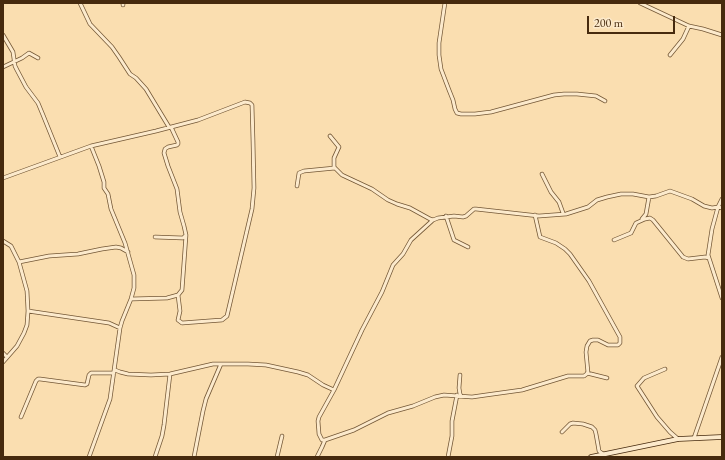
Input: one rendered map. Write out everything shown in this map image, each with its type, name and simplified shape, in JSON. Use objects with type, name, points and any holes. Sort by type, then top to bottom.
[{"type":"main road","points":[[591,457],[678,439],[722,437]]},
{"type":"street","points":[[80,3],[92,28],[112,47],[130,74],[146,89],[178,142],[177,145],[165,149],[164,153],[177,189],[180,212],[186,235],[182,290],[178,295],[167,298],[131,299]]},
{"type":"street","points":[[445,3],[439,44],[439,55],[455,109],[458,113],[475,114],[491,112],[554,95],[564,94],[596,96],[605,101]]},
{"type":"street","points":[[640,3],[689,26],[722,35]]},
{"type":"street","points":[[670,55],[683,39],[689,26]]},
{"type":"street","points":[[3,35],[13,52],[17,70],[26,87],[38,103],[60,157]]},
{"type":"street","points":[[3,67],[15,62],[29,53],[38,58]]},
{"type":"street","points":[[3,178],[91,146],[198,120],[248,102],[252,105],[254,180],[252,209],[227,316],[222,320],[182,323],[178,320],[180,311],[178,295]]},
{"type":"street","points":[[330,136],[338,147],[333,165],[342,175],[372,189],[393,203],[410,208],[433,220]]},
{"type":"street","points":[[89,457],[110,399],[120,328],[134,288],[134,275],[128,252],[111,209],[108,194],[104,188],[104,182],[91,146]]},
{"type":"street","points":[[297,186],[299,173],[335,168]]},
{"type":"street","points":[[542,174],[559,202],[563,213]]},
{"type":"street","points":[[325,440],[322,440],[319,434],[319,417],[334,390],[362,330],[382,292],[393,265],[403,254],[411,240],[433,220],[446,216],[463,217],[474,209],[535,215],[566,214],[588,207],[597,200],[607,197],[621,194],[656,196],[670,191],[692,199],[704,206],[720,208]]},
{"type":"street","points":[[640,221],[646,214],[649,196]]},
{"type":"street","points":[[722,199],[712,228],[708,255],[722,298]]},
{"type":"street","points":[[535,215],[540,237],[560,245],[570,254],[589,280],[620,337],[620,343],[618,345],[608,345],[598,340],[593,340],[588,343],[586,352],[587,373]]},
{"type":"street","points":[[446,216],[454,240],[468,247]]},
{"type":"street","points":[[614,240],[631,233],[635,224],[648,218],[653,220],[683,257],[688,259],[709,258]]},
{"type":"street","points":[[155,237],[183,238],[186,235]]},
{"type":"street","points":[[3,240],[11,246],[19,262],[27,291],[28,311],[27,326],[24,333],[17,346],[3,362]]},
{"type":"street","points":[[19,262],[49,256],[78,254],[116,247],[128,252]]},
{"type":"street","points":[[28,311],[109,323],[120,328]]},
{"type":"street","points":[[3,353],[7,358]]},
{"type":"street","points":[[694,438],[722,357]]},
{"type":"street","points":[[21,417],[38,379],[85,385],[88,375],[91,373],[114,371],[139,375],[170,374],[213,364],[256,364],[308,375],[334,390]]},
{"type":"street","points":[[194,457],[206,399],[222,364]]},
{"type":"street","points":[[665,369],[644,378],[637,386],[658,417],[678,439]]},
{"type":"street","points":[[317,457],[325,440],[354,430],[388,413],[408,408],[435,396],[457,395],[472,397],[522,390],[568,376],[584,376],[587,373],[607,378]]},
{"type":"street","points":[[155,457],[164,425],[170,374]]},
{"type":"street","points":[[460,375],[459,388],[462,396]]},
{"type":"street","points":[[448,457],[452,436],[452,421],[457,395]]},
{"type":"street","points":[[562,432],[570,424],[574,423],[583,424],[592,428],[595,430],[598,446],[603,454]]},
{"type":"street","points":[[277,457],[282,436]]}]
